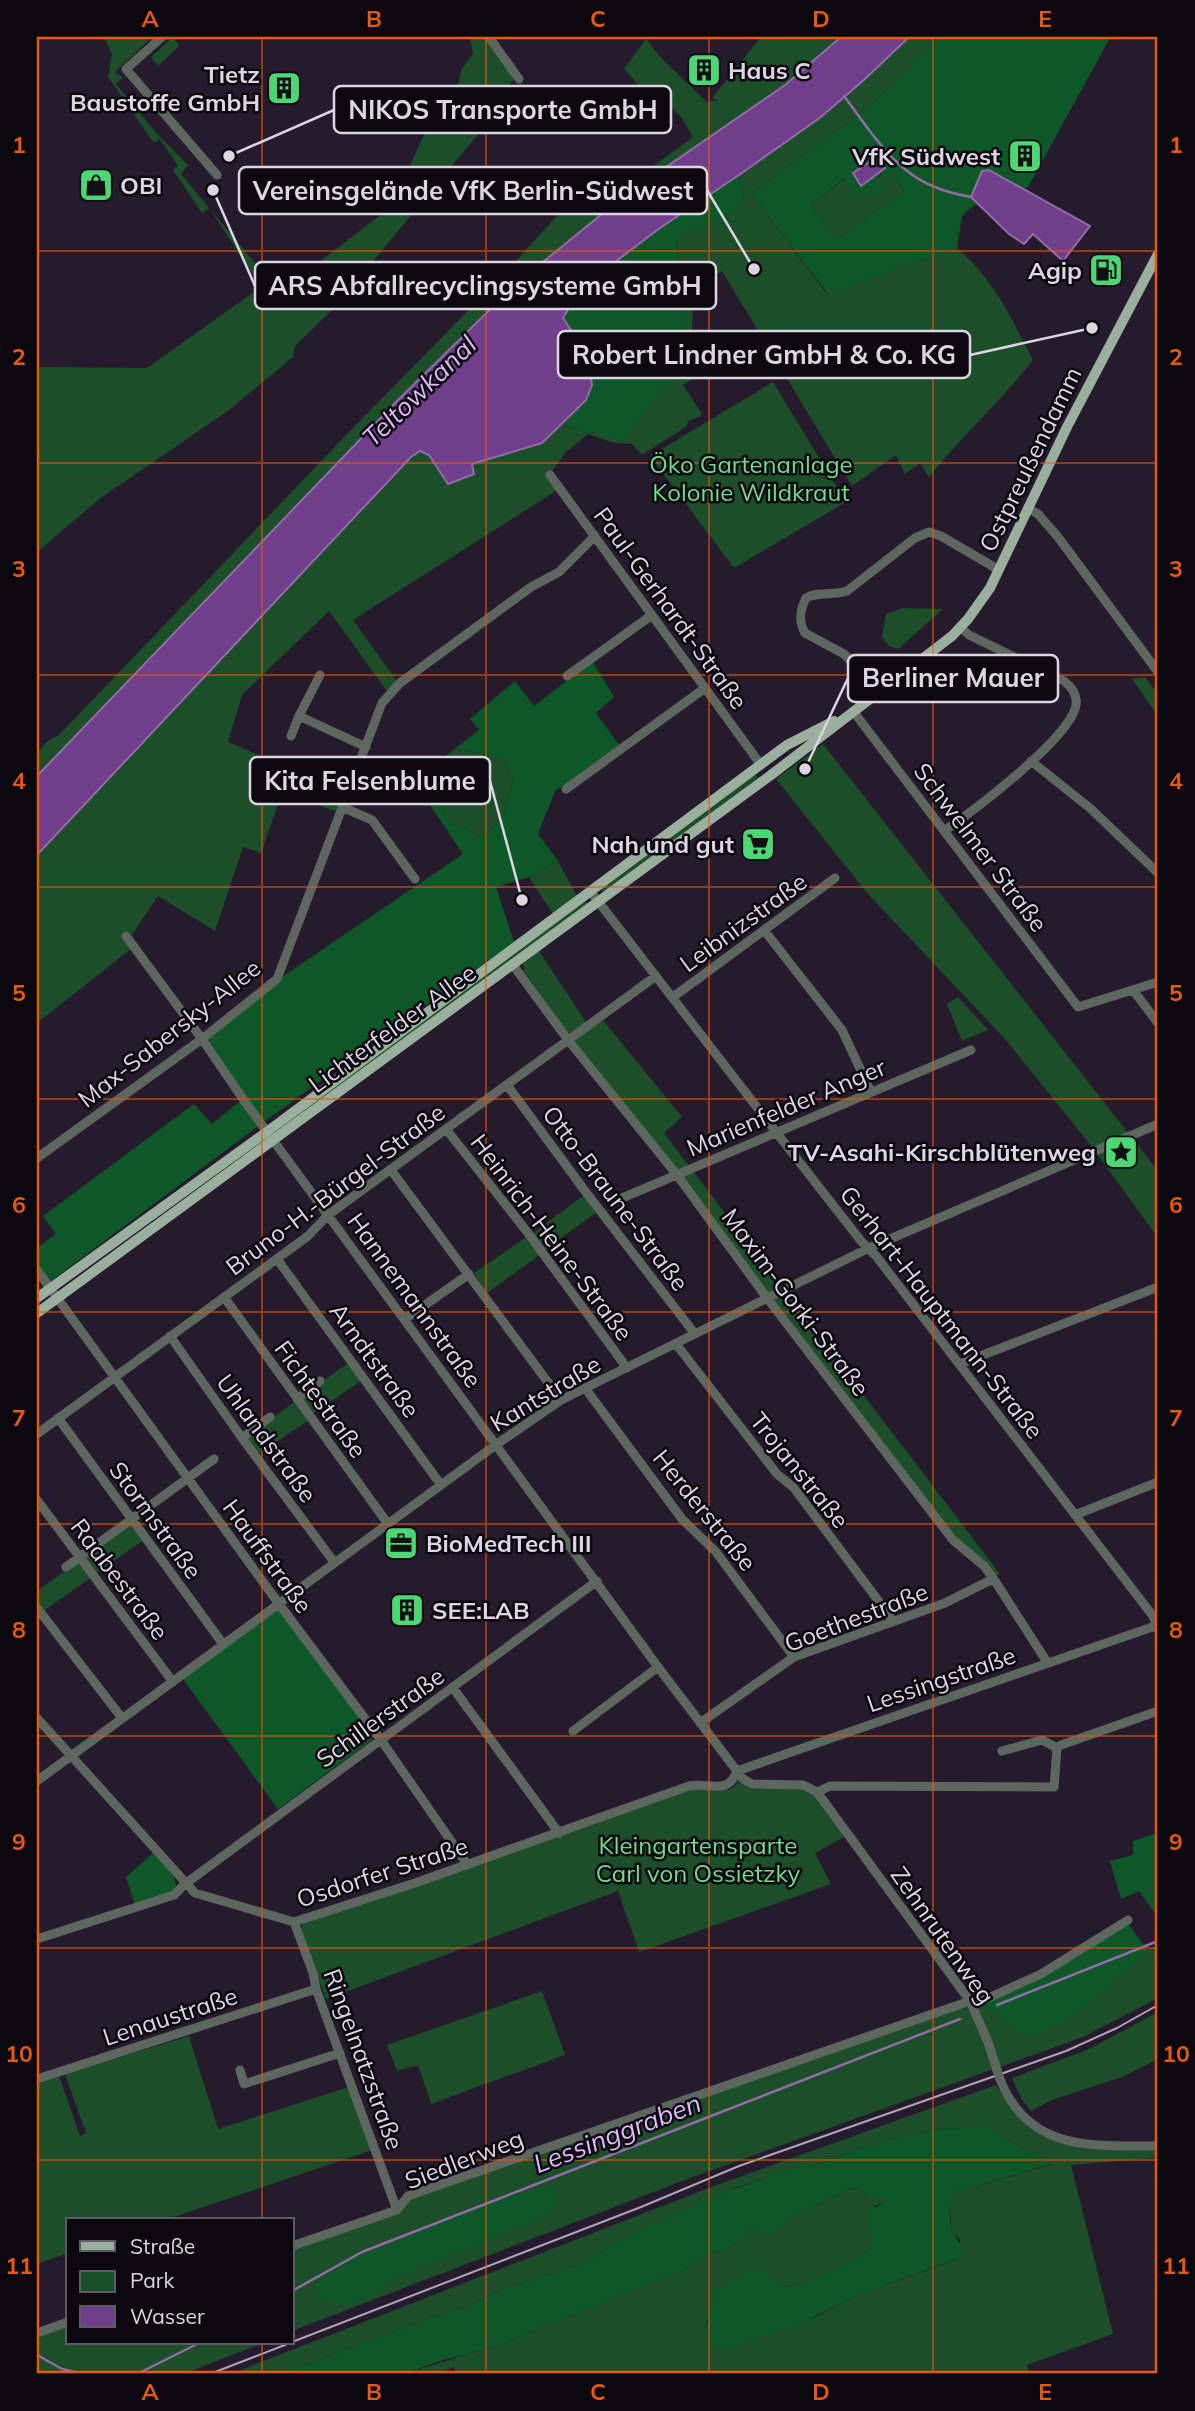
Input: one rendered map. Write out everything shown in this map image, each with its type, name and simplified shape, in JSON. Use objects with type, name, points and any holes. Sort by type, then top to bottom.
[{"type":"main road","name":"Ostpreußendamm","points":[[817,734],[853,711],[928,655],[960,627],[978,605],[999,570],[1067,427],[1158,254]]},
{"type":"main road","name":"Lichterfelder Allee","points":[[37,1313],[761,765],[788,745],[817,734]]},
{"type":"main road","name":"Lichterfelder Allee","points":[[37,1297],[513,965],[771,775],[817,734]]},
{"type":"main road","points":[[761,765],[771,775]]},
{"type":"street","points":[[162,37],[126,69],[217,175]]},
{"type":"street","points":[[489,37],[519,79]]},
{"type":"street","name":"Paul-Gerhardt-Straße","points":[[550,475],[761,765]]},
{"type":"street","points":[[1029,509],[1038,514],[1058,537],[1158,671]]},
{"type":"street","name":"Ostpreußendamm","points":[[876,694],[852,662],[805,633],[800,615],[806,598],[813,594],[838,594],[847,591],[915,538],[929,532],[941,536],[999,570]]},
{"type":"street","name":"Max-Sabersky-Allee","points":[[37,1158],[202,1039],[277,979],[382,702],[400,683],[531,587],[559,572],[595,536]]},
{"type":"street","points":[[567,676],[652,615]]},
{"type":"street","points":[[944,831],[999,790],[1031,761],[1074,710],[1075,695],[1069,685],[969,635],[960,627]]},
{"type":"street","points":[[291,736],[320,675]]},
{"type":"street","points":[[566,789],[705,688]]},
{"type":"street","name":"Schwelmer Straße","points":[[853,711],[1078,1007],[1133,990]]},
{"type":"street","points":[[299,716],[366,747]]},
{"type":"street","points":[[1031,761],[1091,810],[1158,873]]},
{"type":"street","points":[[342,807],[372,820],[415,878]]},
{"type":"street","name":"Leibnizstraße","points":[[673,997],[835,878]]},
{"type":"street","name":"Gerhart-Hauptmann-Straße","points":[[591,892],[960,1364],[1153,1616],[1158,1627]]},
{"type":"street","points":[[764,930],[842,1030],[871,1092]]},
{"type":"street","name":"Hannemannstraße","points":[[126,936],[404,1320],[743,1779],[751,1784],[803,1785],[817,1792]]},
{"type":"street","name":"Maxim-Gorki-Straße","points":[[513,965],[568,1040],[677,1175],[767,1298],[953,1540],[984,1566],[1047,1662]]},
{"type":"street","name":"Bruno-H.-Bürgel-Straße","points":[[37,1434],[308,1236],[328,1215],[656,976]]},
{"type":"street","points":[[1158,982],[1133,990],[1158,1023]]},
{"type":"street","name":"Marienfelder Anger","points":[[615,1201],[971,1050]]},
{"type":"street","name":"Otto-Braune-Straße","points":[[507,1085],[695,1334]]},
{"type":"street","name":"Kantstraße","points":[[37,1781],[496,1444],[561,1400],[869,1248],[1158,1124]]},
{"type":"street","name":"Heinrich-Heine-Straße","points":[[446,1129],[528,1233],[627,1368]]},
{"type":"street","points":[[391,1170],[561,1400]]},
{"type":"street","name":"Arndtstraße","points":[[277,1259],[441,1485]]},
{"type":"street","name":"Hauffstraße","points":[[37,1270],[279,1604],[382,1740],[467,1864]]},
{"type":"street","points":[[404,1320],[469,1274]]},
{"type":"street","points":[[960,1364],[1158,1287]]},
{"type":"street","name":"Fichtestraße","points":[[223,1297],[388,1524]]},
{"type":"street","name":"Uhlandstraße","points":[[170,1335],[334,1562]]},
{"type":"street","name":"Trojanstraße","points":[[676,1344],[777,1474],[794,1488],[892,1622]]},
{"type":"street","points":[[296,1399],[320,1381]]},
{"type":"street","name":"Herderstraße","points":[[584,1388],[682,1519],[716,1552],[794,1657]]},
{"type":"street","points":[[242,1438],[270,1417]]},
{"type":"street","name":"Stormstraße","points":[[58,1418],[223,1644]]},
{"type":"street","points":[[66,1567],[214,1459]]},
{"type":"street","points":[[1075,1515],[1158,1482]]},
{"type":"street","name":"Raabestraße","points":[[37,1500],[173,1682]]},
{"type":"street","name":"Schillerstraße","points":[[185,1884],[597,1581]]},
{"type":"street","name":"Goethestraße","points":[[700,1723],[794,1657],[945,1603],[989,1581],[995,1581]]},
{"type":"street","points":[[37,1608],[122,1718]]},
{"type":"street","name":"Lessingstraße","points":[[737,1771],[1047,1662],[1158,1627]]},
{"type":"street","points":[[573,1731],[658,1667]]},
{"type":"street","points":[[453,1688],[559,1833]]},
{"type":"street","points":[[1002,1751],[1042,1740],[1057,1748],[1158,1711]]},
{"type":"street","points":[[37,1718],[185,1884],[174,1895],[37,1939]]},
{"type":"street","points":[[817,1792],[830,1786],[1054,1787],[1057,1748]]},
{"type":"street","name":"Osdorfer Straße","points":[[185,1884],[195,1893],[294,1922],[559,1833],[689,1786],[699,1784],[725,1787],[733,1781],[737,1771]]},
{"type":"street","name":"Zehnrutenweg","points":[[817,1792],[972,2003],[999,2075],[1015,2108],[1048,2135],[1074,2144],[1158,2146]]},
{"type":"street","name":"Siedlerweg","points":[[294,2245],[397,2210],[408,2196],[972,2003],[1041,1974],[1128,1920]]},
{"type":"street","name":"Ringelnatzstraße","points":[[294,1922],[397,2210]]},
{"type":"street","name":"Lenaustraße","points":[[37,2079],[316,1989]]},
{"type":"street","points":[[240,2070],[244,2084],[340,2053]]},
{"type":"street","points":[[37,2333],[66,2323]]},
{"type":"green space","points":[[104,37],[152,37],[115,72],[123,78],[116,84],[158,135],[188,165],[181,174],[209,208],[202,213],[173,170],[178,166],[160,139],[154,143],[108,77],[112,54]]},
{"type":"green space","points":[[173,37],[179,46],[158,66],[151,57]]},
{"type":"green space","points":[[470,37],[485,37],[514,79],[484,114],[490,120],[335,307],[295,346],[293,357],[228,411],[102,497],[37,552],[37,367],[147,368],[261,287],[210,209],[270,281],[277,282],[297,266],[313,267],[379,216],[395,198],[442,96],[459,83],[461,70],[473,54]]},
{"type":"green space","points":[[761,37],[841,37],[785,85],[569,240],[516,284],[396,402],[37,776],[37,752],[49,740],[59,735],[505,273],[584,186],[609,192],[637,178],[693,137],[681,117],[665,101],[648,95],[624,69],[646,39],[661,58],[708,103],[719,101],[712,98]]},
{"type":"green space","points":[[909,37],[940,37],[864,111],[751,193],[827,294],[957,248],[991,286],[1033,360],[1008,390],[929,477],[920,463],[905,474],[896,455],[852,486],[722,271],[693,289],[691,380],[683,385],[701,416],[688,421],[687,426],[642,455],[632,444],[614,443],[588,434],[598,432],[686,313],[676,242],[693,227],[745,200],[739,175],[827,110]]},
{"type":"green space","points":[[940,37],[1110,38],[1028,187],[973,206],[962,216],[957,248],[828,294],[751,193],[864,111]],"holes":[[[893,171],[897,175],[894,177],[904,190],[837,240],[810,205],[845,178],[859,198],[865,194],[869,199],[884,188],[877,178],[882,174],[887,180]]]},
{"type":"green space","points":[[893,170],[897,175],[895,178],[904,190],[837,240],[810,205],[846,178],[859,197],[877,178]]},
{"type":"green space","points":[[739,175],[745,200],[741,207],[701,231],[693,227],[676,242],[686,313],[674,372],[624,438],[617,439],[594,432],[588,434],[562,423],[586,400],[588,356],[563,318],[572,301],[614,261]]},
{"type":"green space","name":"Öko Gartenanlage Kolonie Wildkraut","points":[[773,382],[846,502],[734,568],[650,456]]},
{"type":"green space","points":[[562,423],[588,434],[565,453],[549,475],[559,489],[353,620],[397,681],[387,691],[329,611],[242,695],[228,742],[345,791],[338,812],[282,792],[261,853],[243,847],[215,931],[158,896],[127,942],[131,949],[37,1023],[37,855],[411,457],[420,451],[429,455],[439,472],[542,443]]},
{"type":"green space","points":[[903,608],[943,609],[898,649],[889,646],[882,637],[886,614]]},
{"type":"green space","points":[[592,661],[614,697],[596,713],[619,745],[555,791],[538,834],[558,861],[529,877],[496,887],[514,942],[265,1121],[44,1286],[37,1276],[37,1248],[56,1234],[43,1216],[194,1104],[212,1124],[245,1097],[209,1044],[210,1037],[282,977],[463,854],[414,781],[434,765],[425,779],[451,824],[463,826],[482,839],[503,816],[513,781],[503,759],[456,748],[479,730],[470,719],[515,681],[534,706]]},
{"type":"green space","points":[[1145,677],[1158,694],[1158,716],[1132,679]]},
{"type":"green space","points":[[823,744],[1158,1171],[1158,1238],[1092,1147],[1006,1040],[868,894],[776,779]]},
{"type":"green space","points":[[456,748],[503,759],[513,781],[503,816],[482,839],[463,826],[451,824],[425,779],[434,765]]},
{"type":"green space","points":[[755,774],[758,778],[604,893],[601,889]]},
{"type":"green space","points":[[558,861],[577,896],[553,914],[529,877]]},
{"type":"green space","points":[[581,903],[588,904],[283,1128],[281,1124]]},
{"type":"green space","points":[[539,951],[586,1022],[572,1033],[566,1032],[524,971],[523,963]]},
{"type":"green space","points":[[958,997],[988,1030],[962,1041],[947,1004]]},
{"type":"green space","points":[[602,1019],[682,1117],[664,1133],[1000,1574],[996,1576],[955,1538],[574,1043],[574,1039]]},
{"type":"green space","points":[[584,1195],[598,1211],[545,1250],[532,1234]]},
{"type":"green space","points":[[528,1238],[541,1254],[487,1293],[474,1273]]},
{"type":"green space","points":[[348,1363],[364,1379],[311,1415],[301,1402],[302,1396]]},
{"type":"green space","points":[[296,1403],[309,1420],[257,1455],[247,1437]]},
{"type":"green space","points":[[129,1523],[145,1539],[95,1574],[84,1560],[85,1555]]},
{"type":"green space","points":[[79,1561],[92,1577],[42,1612],[37,1605],[37,1591]]},
{"type":"green space","points":[[280,1609],[372,1735],[372,1740],[278,1809],[183,1679]]},
{"type":"green space","name":"Kleingartensparte Carl von Ossietzky","points":[[738,1782],[751,1789],[802,1789],[815,1796],[846,1836],[815,1853],[831,1884],[639,1952],[618,1891],[326,1999],[301,1930],[306,1922],[691,1790],[723,1791],[734,1787]]},
{"type":"green space","points":[[1158,1833],[1158,1918],[1139,1891],[1121,1899],[1110,1861],[1133,1855],[1133,1841]]},
{"type":"green space","points":[[153,1853],[173,1875],[175,1891],[135,1905],[126,1877]]},
{"type":"green space","points":[[1128,1923],[1147,1950],[1158,1946],[1158,1959],[1151,1953],[1142,1955],[1085,2006],[1051,2029],[1035,2034],[1022,2033],[983,2004]]},
{"type":"green space","points":[[1151,1953],[1158,1959],[1158,1998],[1083,2037],[690,2178],[294,2330],[294,2249],[397,2214],[410,2198],[963,2006],[970,2010],[983,2004],[997,2012],[1011,2027],[1121,1972],[1142,1955]]},
{"type":"green space","points":[[542,1991],[565,2055],[431,2104],[418,2065],[397,2071],[387,2045]]},
{"type":"green space","points":[[1158,2012],[1158,2059],[1122,2077],[1052,2100],[1031,2111],[1021,2098],[1012,2078],[1089,2049]]},
{"type":"green space","points":[[189,2036],[218,2129],[349,2087],[372,2150],[171,2218],[66,2218],[66,2254],[37,2264],[37,2083],[59,2076],[80,2136],[86,2133],[65,2074]]},
{"type":"green space","points":[[996,2085],[1017,2114],[1042,2134],[1057,2141],[1090,2149],[1140,2149],[1158,2152],[1154,2158],[1071,2165],[1113,2334],[1027,2365],[1030,2374],[457,2374],[454,2367],[434,2374],[403,2374],[499,2345],[679,2272],[711,2254],[733,2246],[745,2231],[751,2229],[758,2234],[779,2229],[785,2222],[848,2189],[859,2188],[869,2197],[886,2197],[887,2201],[875,2206],[872,2248],[813,2280],[799,2284],[780,2286],[769,2274],[714,2292],[715,2303],[705,2326],[783,2329],[816,2317],[844,2301],[961,2257],[960,2240],[952,2231],[949,2201],[954,2193],[1053,2164],[1039,2159],[989,2127],[940,2129],[902,2136],[814,2166],[791,2168],[738,2187],[618,2241],[584,2263],[501,2290],[463,2308],[432,2317],[281,2374],[230,2374],[714,2186]]},
{"type":"green space","points":[[989,2127],[1039,2159],[1054,2163],[954,2193],[950,2220],[963,2250],[961,2257],[844,2301],[801,2324],[721,2350],[712,2344],[706,2331],[714,2292],[739,2275],[761,2270],[780,2286],[791,2286],[828,2272],[872,2248],[868,2212],[886,2201],[886,2198],[869,2197],[859,2188],[848,2189],[785,2222],[768,2236],[751,2229],[733,2246],[711,2254],[679,2272],[499,2345],[403,2374],[281,2374],[432,2317],[463,2308],[501,2290],[584,2263],[618,2241],[705,2200],[791,2168],[814,2166],[902,2136],[940,2129]]},
{"type":"green space","points":[[545,2186],[557,2193],[555,2205],[534,2221],[393,2279],[368,2297],[350,2303],[330,2304],[315,2298],[316,2283],[349,2260],[480,2206]]},
{"type":"green space","points":[[66,2327],[66,2344],[260,2344],[183,2374],[37,2374],[37,2337]]},
{"type":"water","name":"Teltowkanal","points":[[841,37],[909,37],[821,117],[660,228],[582,287],[563,318],[588,356],[592,385],[586,400],[542,443],[472,464],[474,474],[448,484],[429,455],[420,451],[411,457],[37,855],[37,776],[396,402],[516,284],[624,196],[785,85]]},
{"type":"water","points":[[876,157],[885,168],[861,186],[853,173]]},
{"type":"water","points":[[989,170],[1090,226],[1063,261],[1033,234],[1024,244],[1009,234],[971,197],[982,171]]},
{"type":"waterway","points":[[844,96],[885,150],[910,173],[940,189],[971,197]]},
{"type":"waterway","name":"Lessinggraben","points":[[997,2005],[1158,1941]]},
{"type":"waterway","name":"Lessinggraben","points":[[294,2290],[362,2252],[960,2019]]},
{"type":"waterway","name":"Lessinggraben","points":[[137,2374],[197,2344]]},
{"type":"waterway","points":[[37,2355],[62,2369],[84,2374]]},
{"type":"tram line","points":[[294,2341],[641,2207],[739,2166],[1066,2051],[1117,2028],[1158,2005]]},
{"type":"tram line","points":[[210,2374],[287,2344]]},
{"type":"place","name":"Haus C","points":[[704,70]]},
{"type":"place","name":"Tietz Baustoffe GmbH","points":[[284,88]]},
{"type":"place","name":"NIKOS Transporte GmbH","points":[[229,156]]},
{"type":"place","name":"VfK Südwest","points":[[1025,156]]},
{"type":"place","name":"OBI","points":[[96,185]]},
{"type":"place","name":"ARS Abfallrecyclingsysteme GmbH","points":[[213,190]]},
{"type":"place","name":"Vereinsgelände VfK Berlin-Südwest","points":[[754,269]]},
{"type":"place","name":"Agip","points":[[1106,270]]},
{"type":"place","name":"Robert Lindner GmbH & Co. KG","points":[[1092,328]]},
{"type":"place","name":"Berliner Mauer","points":[[805,769]]},
{"type":"place","name":"Nah und gut","points":[[758,844]]},
{"type":"place","name":"Kita Felsenblume","points":[[522,900]]},
{"type":"place","name":"TV-Asahi-Kirschblütenweg","points":[[1121,1152]]},
{"type":"place","name":"BioMedTech III","points":[[401,1543]]},
{"type":"place","name":"SEE:LAB","points":[[407,1610]]}]
